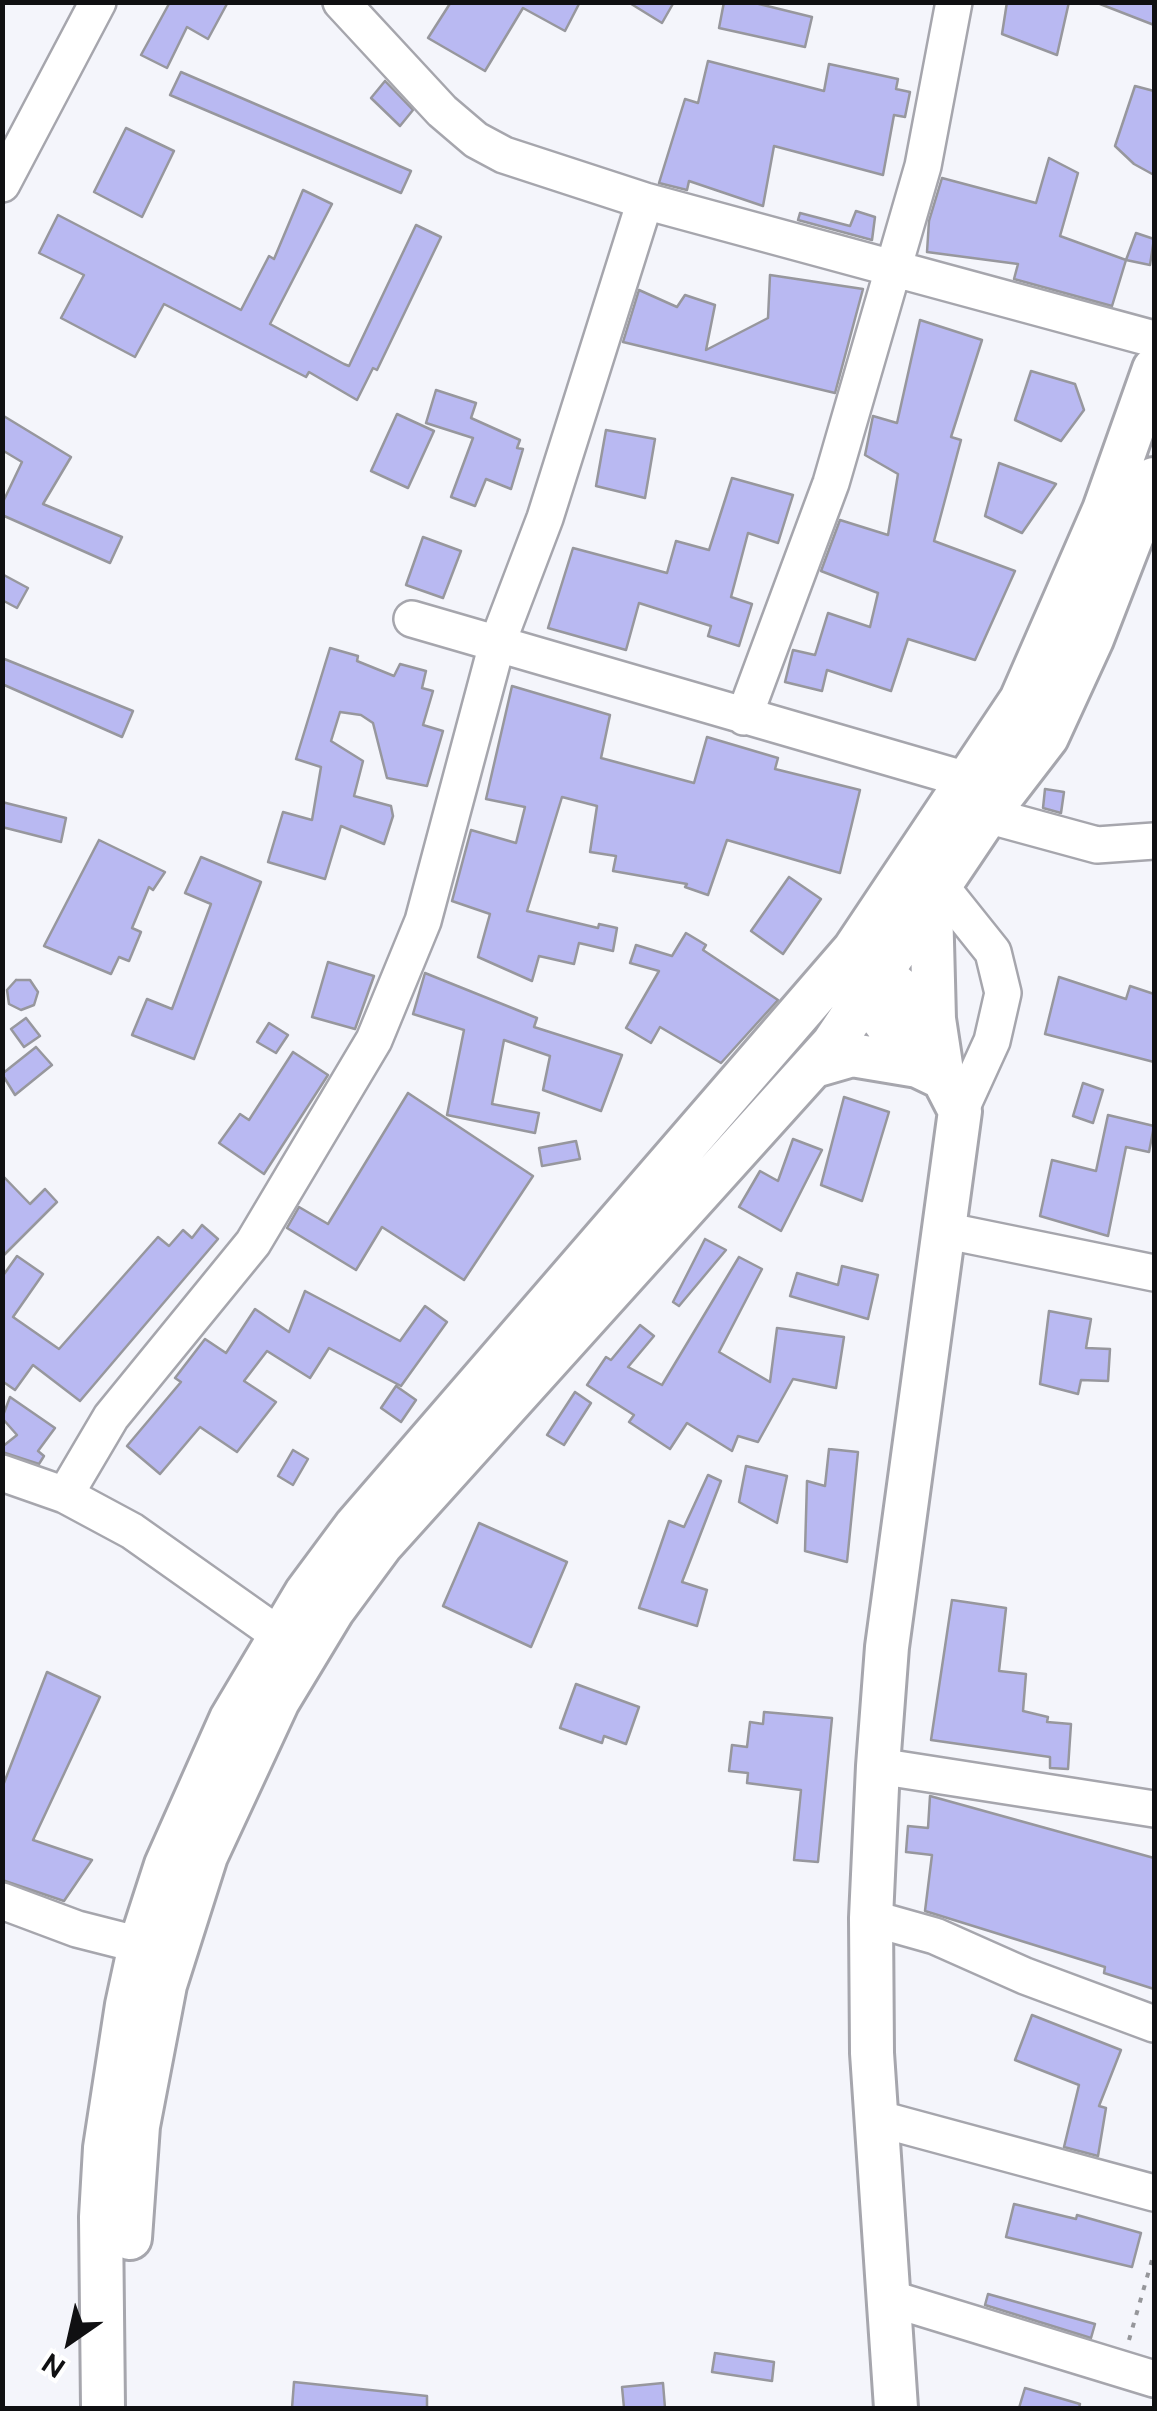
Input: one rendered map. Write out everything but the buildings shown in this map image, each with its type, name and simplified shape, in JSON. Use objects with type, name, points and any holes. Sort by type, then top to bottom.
[{"type":"main road","points":[[103,2408],[101,2217],[105,2148],[140,1945],[197,1792],[230,1720],[278,1635],[355,1526],[936,895],[1060,618],[1154,370]]},
{"type":"main road","points":[[132,2408],[131,2200],[150,2050],[180,1929],[206,1856],[278,1701],[332,1610],[381,1545],[814,1066],[862,971],[977,798],[1047,737],[1099,622],[1154,479]]},
{"type":"main road","points":[[896,2408],[876,2118],[871,1918],[888,1647],[920,1436],[943,1230],[940,1085],[934,1020],[936,895]]},
{"type":"main road","points":[[862,971],[934,1020]]},
{"type":"main road","points":[[862,971],[940,1085]]},
{"type":"main road","points":[[814,1066],[852,1054],[940,1085]]},
{"type":"street","points":[[2,146],[78,2]]},
{"type":"street","points":[[2,184],[98,2]]},
{"type":"street","points":[[340,2],[442,110],[476,140],[504,155],[645,201],[1154,339]]},
{"type":"street","points":[[744,717],[831,483],[924,166],[954,2]]},
{"type":"street","points":[[65,1495],[111,1417],[252,1242],[374,1040],[424,921],[497,644],[544,518],[645,201]]},
{"type":"street","points":[[412,619],[744,717],[977,798],[1097,845],[1154,842]]},
{"type":"street","points":[[936,895],[993,952],[1002,993],[992,1041],[940,1085]]},
{"type":"street","points":[[943,1230],[1154,1274]]},
{"type":"street","points":[[2,1473],[65,1495],[132,1531],[278,1635]]},
{"type":"street","points":[[878,1766],[1154,1808]]},
{"type":"street","points":[[2,1901],[77,1930],[140,1945]]},
{"type":"street","points":[[871,1918],[935,1936],[1024,1976],[1154,2024]]},
{"type":"street","points":[[876,2118],[1154,2194]]},
{"type":"street","points":[[888,2298],[1154,2379]]},
{"type":"path","points":[[1120,2368],[1154,2253]]}]
